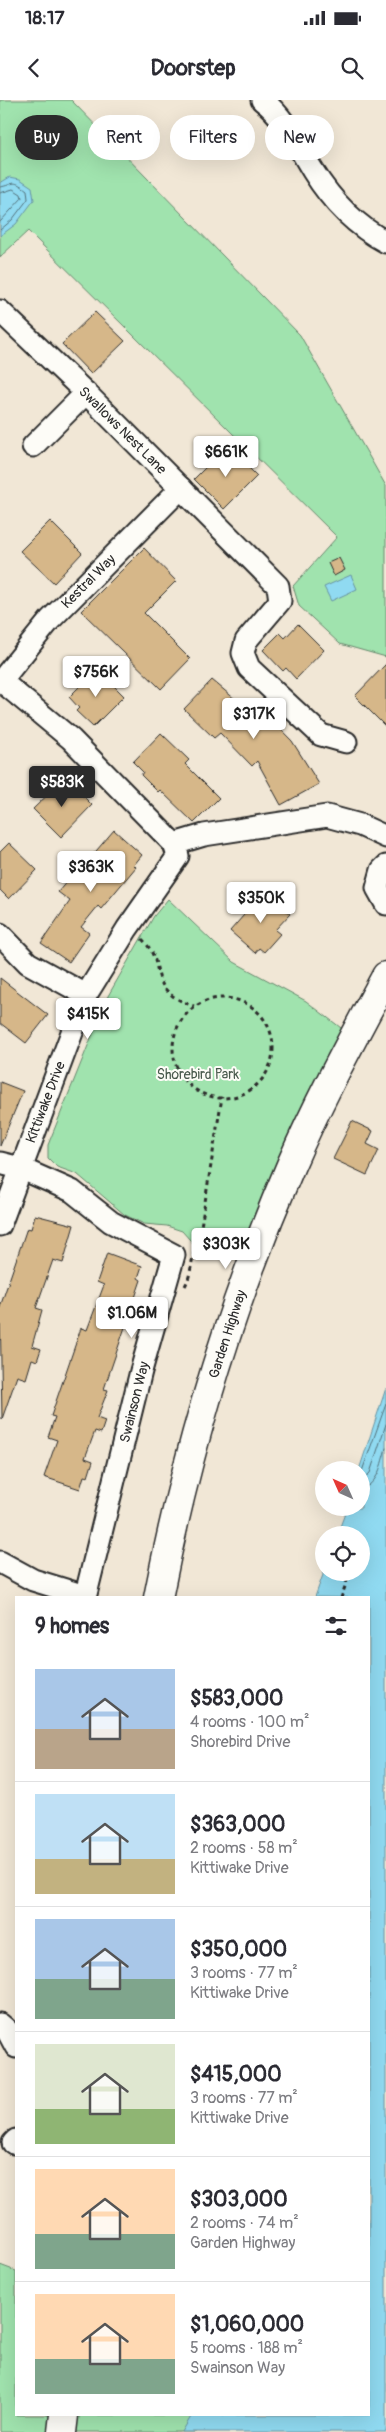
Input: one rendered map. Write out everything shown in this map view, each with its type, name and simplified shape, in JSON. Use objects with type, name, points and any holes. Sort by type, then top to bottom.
[{"type":"main road","name":"Garden Highway","points":[[158,1596],[191,1454],[237,1301],[291,1163],[386,976]]},
{"type":"main road","points":[[62,2432],[64,2416]]},
{"type":"street","points":[[262,100],[282,119],[312,170],[331,197],[354,220],[386,242]]},
{"type":"street","name":"Swallows Nest Lane","points":[[0,311],[86,393],[278,586],[280,602],[246,641],[243,653],[249,668],[321,735],[346,742]]},
{"type":"street","points":[[33,446],[86,393]]},
{"type":"street","name":"Kestral Way","points":[[1,680],[50,620],[181,488]]},
{"type":"street","points":[[1,680],[71,739],[176,850],[204,835],[327,816],[360,825],[386,837]]},
{"type":"street","name":"Kittiwake Drive","points":[[0,1224],[10,1165],[86,995],[176,850]]},
{"type":"street","points":[[386,866],[382,870],[377,888],[386,904]]},
{"type":"street","points":[[0,934],[28,964],[86,995]]},
{"type":"street","name":"Swainson Way","points":[[10,1165],[72,1191],[111,1222],[174,1255],[141,1371],[85,1596]]},
{"type":"street","points":[[0,1562],[33,1580],[82,1596]]},
{"type":"street","points":[[0,2024],[15,2045]]},
{"type":"path","points":[[127,929],[149,947],[162,986],[179,1001],[195,1006]]},
{"type":"path","points":[[235,999],[258,1011],[266,1021],[271,1033],[272,1059],[260,1082],[239,1095],[222,1097],[206,1095],[184,1079],[176,1064],[173,1042],[180,1022],[195,1006],[209,1000],[235,999]]},
{"type":"path","points":[[193,1252],[198,1245],[222,1097]]},
{"type":"path","points":[[342,1596],[347,1581]]},
{"type":"green space","points":[[0,100],[71,100],[88,117],[88,160],[129,160],[300,335],[386,486],[386,657],[340,644],[299,606],[293,586],[337,537],[28,231],[0,257]]},
{"type":"green space","name":"Shorebird Park","points":[[168,899],[234,962],[306,1001],[345,1031],[235,1258],[198,1249],[182,1231],[167,1226],[144,1224],[125,1215],[77,1174],[57,1167],[48,1158],[48,1145],[108,996],[154,916]]},
{"type":"green space","points":[[0,2265],[15,2271],[15,2416],[197,2416],[197,2432],[0,2432]]},
{"type":"water","points":[[10,177],[20,179],[32,187],[34,200],[16,224],[0,236],[0,183]]},
{"type":"water","points":[[351,575],[357,589],[331,601],[324,587]]},
{"type":"water","points":[[386,1388],[386,2432],[182,2432],[191,2416],[370,2416],[370,1596],[315,1596],[321,1581],[370,1581],[370,1526],[340,1526],[344,1516],[370,1516],[370,1461],[362,1461]]},
{"type":"building","points":[[95,312],[125,341],[91,374],[62,344]]},
{"type":"building","points":[[227,446],[257,476],[224,509],[194,479]]},
{"type":"building","points":[[50,521],[82,553],[54,583],[20,551]]},
{"type":"building","points":[[144,548],[176,581],[144,613],[190,659],[161,689],[81,611]]},
{"type":"building","points":[[339,558],[345,570],[334,576],[328,563]]},
{"type":"building","points":[[298,624],[324,650],[296,679],[286,668],[283,671],[263,650],[280,633],[285,638]]},
{"type":"building","points":[[386,664],[386,727],[355,696]]},
{"type":"building","points":[[97,669],[124,696],[93,727],[76,711],[79,708],[69,697]]},
{"type":"building","points":[[212,680],[248,710],[255,703],[292,741],[319,784],[281,805],[257,761],[252,766],[220,733],[214,738],[184,709]]},
{"type":"building","points":[[161,733],[189,760],[185,764],[219,798],[194,823],[160,790],[158,792],[141,775],[143,772],[133,762]]},
{"type":"building","points":[[62,781],[72,791],[75,788],[92,805],[61,837],[33,809]]},
{"type":"building","points":[[114,830],[142,855],[134,865],[136,867],[101,909],[98,906],[81,927],[89,933],[69,962],[41,943],[70,901],[58,892],[83,862],[85,864]]},
{"type":"building","points":[[9,843],[37,870],[9,899],[0,890],[0,852]]},
{"type":"building","points":[[264,892],[290,914],[275,930],[280,934],[264,952],[259,948],[255,953],[230,931]]},
{"type":"building","points":[[0,978],[48,1015],[26,1043],[0,1023]]},
{"type":"building","points":[[0,1082],[23,1091],[0,1146]]},
{"type":"building","points":[[352,1121],[373,1131],[367,1144],[379,1150],[367,1175],[333,1159]]},
{"type":"building","points":[[35,1215],[74,1225],[63,1263],[53,1260],[36,1308],[42,1310],[32,1346],[41,1349],[37,1361],[32,1359],[26,1379],[17,1376],[2,1419],[0,1307],[27,1228],[31,1229]]},
{"type":"building","points":[[107,1253],[142,1266],[138,1278],[141,1280],[104,1389],[108,1390],[97,1418],[105,1421],[101,1433],[95,1431],[85,1458],[93,1461],[88,1477],[84,1476],[80,1489],[44,1477],[57,1440],[48,1437],[55,1417],[51,1416],[81,1328],[87,1330],[104,1285],[97,1282]]}]
